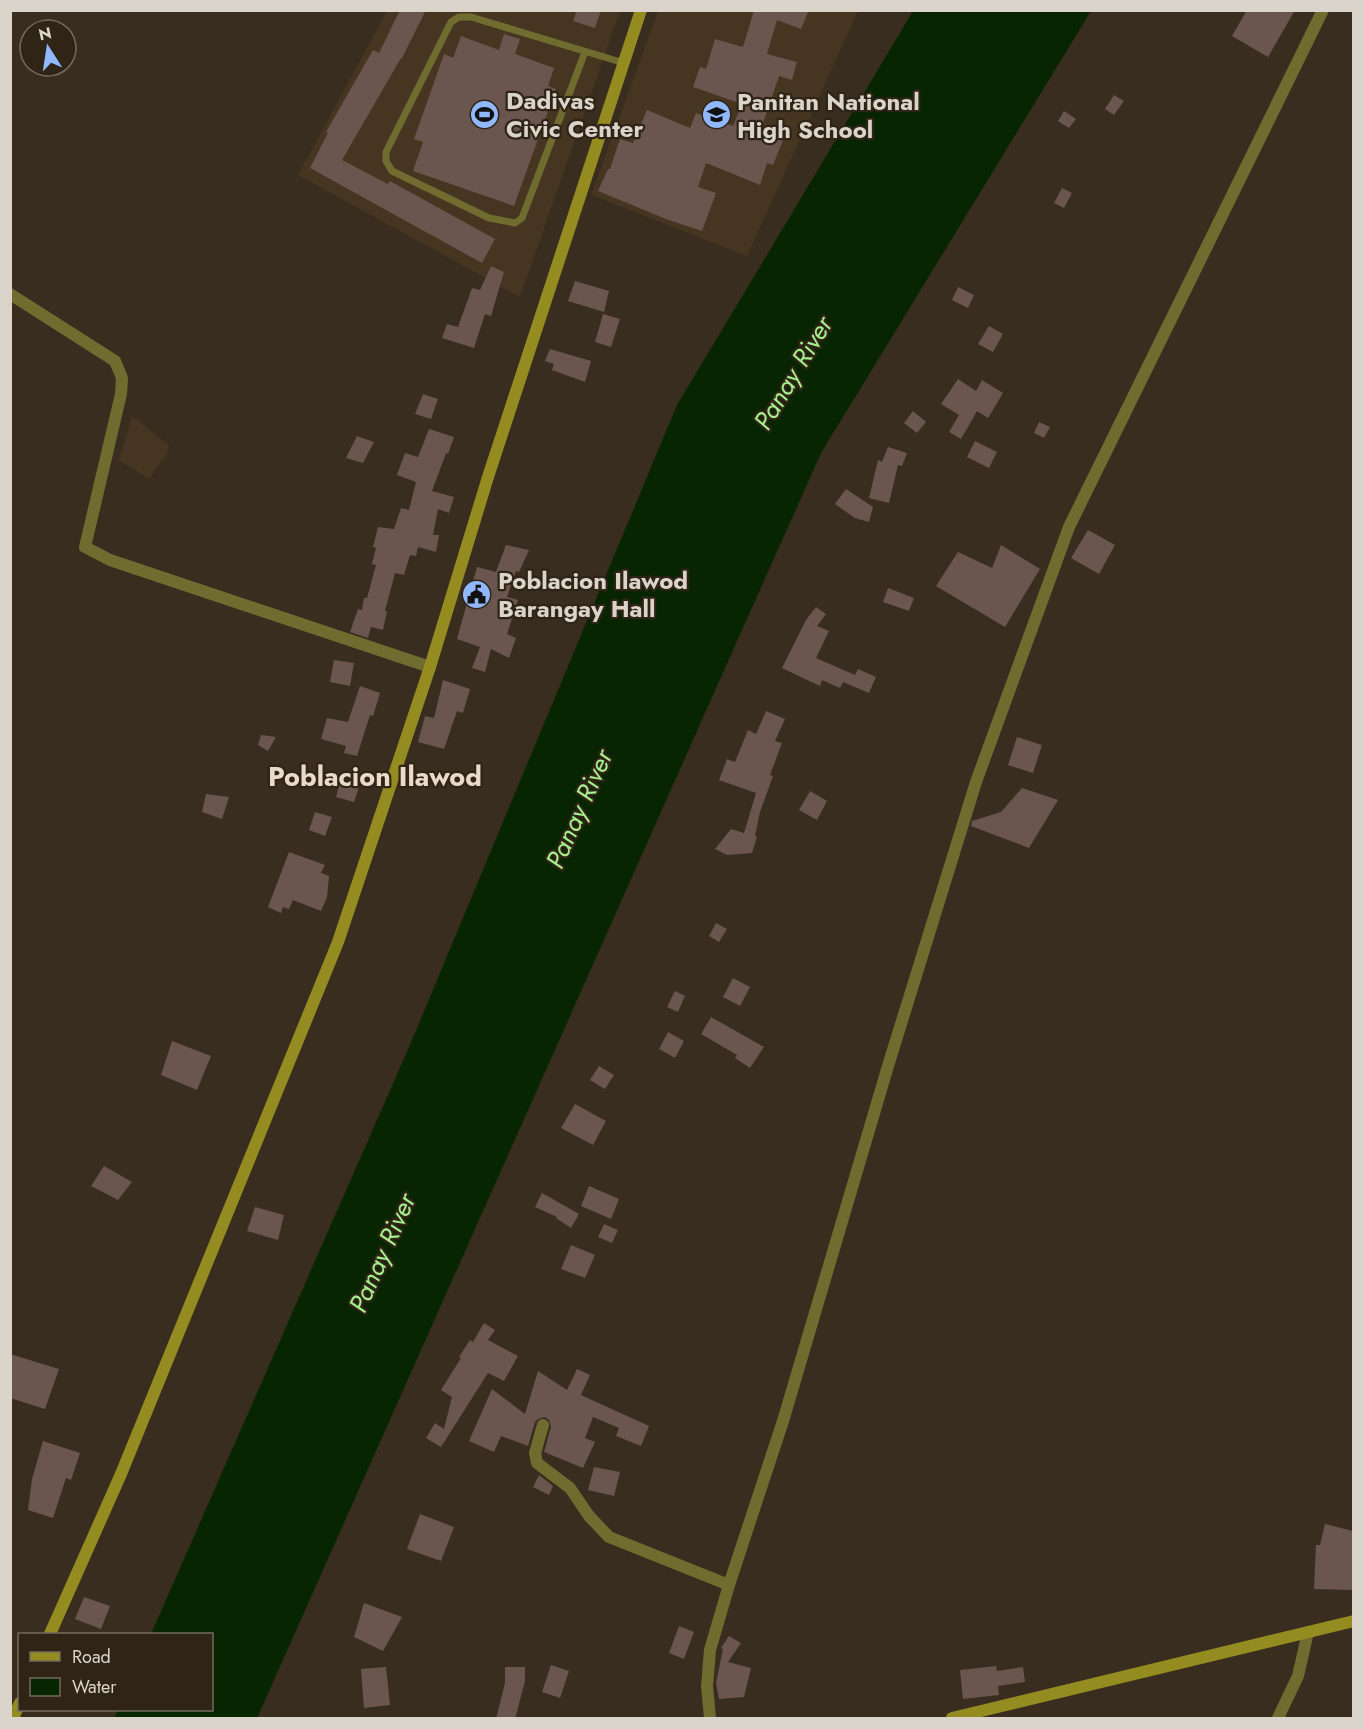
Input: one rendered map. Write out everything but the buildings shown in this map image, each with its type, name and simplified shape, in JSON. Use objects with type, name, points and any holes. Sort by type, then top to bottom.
[{"type":"main road","points":[[51,1633],[121,1474],[338,942],[430,668],[488,477],[641,10]]},
{"type":"main road","points":[[952,1719],[1353,1621]]},
{"type":"street","points":[[710,1719],[707,1686],[710,1650],[783,1421],[976,782],[1069,527],[1323,10]]},
{"type":"street","points":[[10,294],[115,361],[122,378],[121,394],[86,547],[110,560],[430,668]]},
{"type":"street","points":[[543,1425],[535,1453],[537,1463],[570,1488],[589,1516],[609,1537],[729,1585]]},
{"type":"street","points":[[1278,1719],[1298,1676],[1308,1632]]},
{"type":"lane","points":[[585,52],[522,218],[514,223],[489,218],[392,171],[386,160],[386,152],[451,22],[459,17],[471,17],[624,63]]},
{"type":"shaded area","points":[[387,11],[620,11],[520,297],[298,175]]},
{"type":"shaded area","name":"Panitan National High School","points":[[658,11],[858,11],[747,256],[591,195]]},
{"type":"shaded area","points":[[132,416],[169,445],[167,454],[149,479],[119,460]]},
{"type":"water","name":"Panay River","points":[[913,11],[1091,11],[821,453],[257,1718],[114,1718],[118,1711],[213,1711],[213,1633],[151,1633],[410,1045],[677,405]]},
{"type":"place","name":"Dadivas Civic Center","points":[[485,114]]},
{"type":"place","name":"Panitan National High School","points":[[716,115]]},
{"type":"place","name":"Poblacion Ilawod Barangay Hall","points":[[477,594]]},
{"type":"district","name":"Poblacion Ilawod","points":[[375,776]]}]
